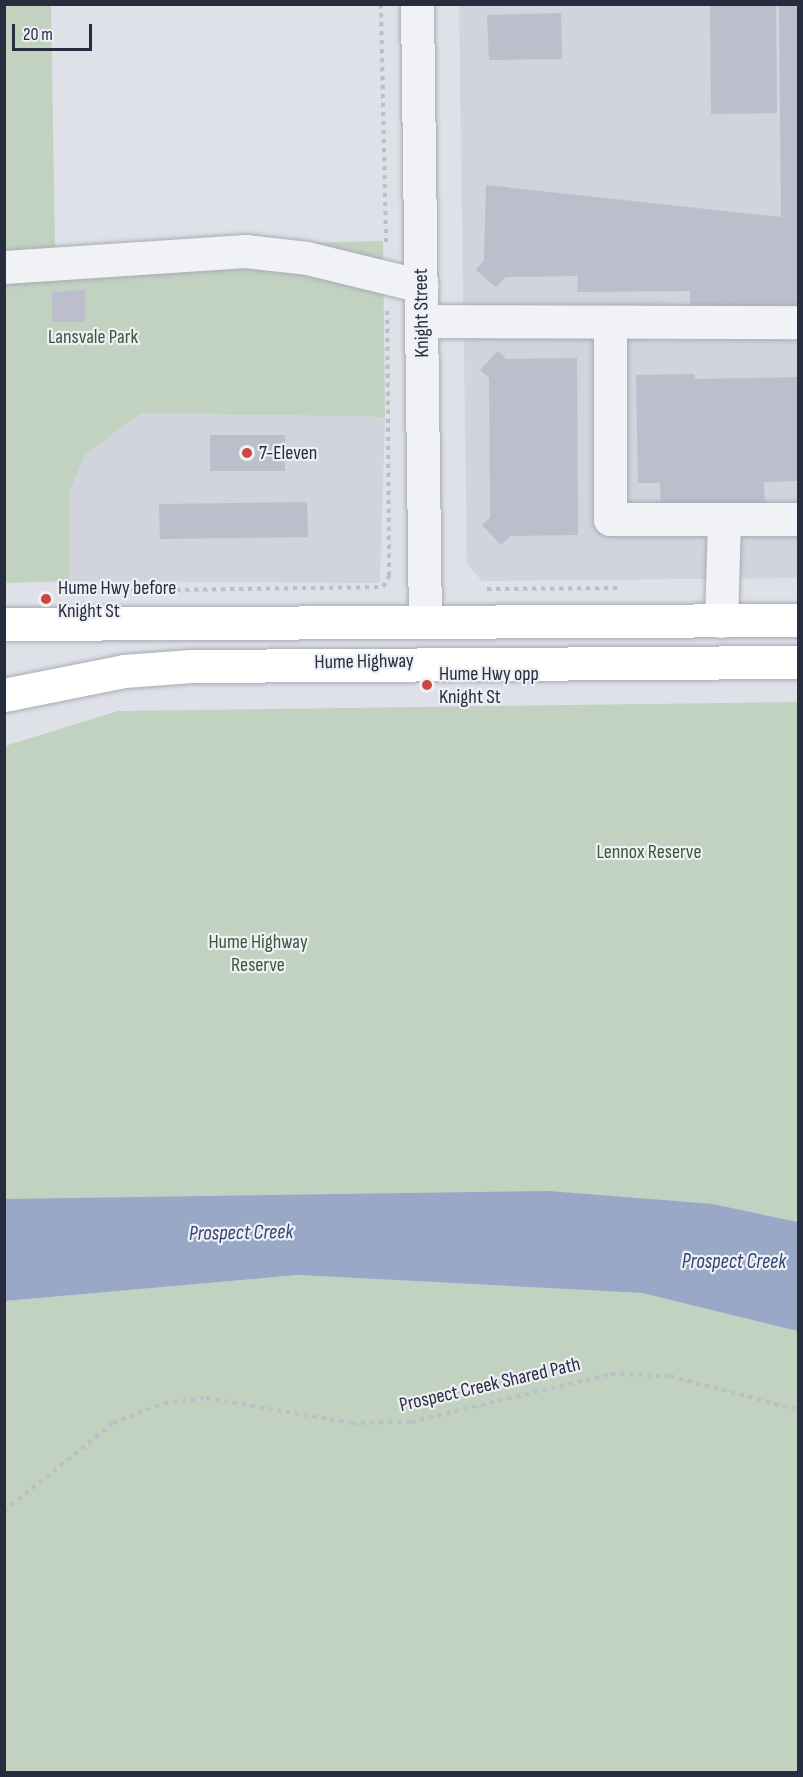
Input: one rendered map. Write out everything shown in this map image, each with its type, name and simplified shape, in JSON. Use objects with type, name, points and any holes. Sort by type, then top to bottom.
[{"type":"highway","name":"Hume Highway","points":[[4,624],[798,620]]},
{"type":"highway","name":"Hume Highway","points":[[4,695],[124,671],[191,666],[798,662]]},
{"type":"street","name":"Knight Street","points":[[417,4],[423,321],[424,621]]},
{"type":"street","points":[[4,267],[245,251],[307,258],[422,286]]},
{"type":"street","points":[[423,321],[798,322]]},
{"type":"street","points":[[610,322],[610,519],[798,519]]},
{"type":"street","points":[[721,621],[724,519]]},
{"type":"path","points":[[87,591],[383,588]]},
{"type":"path","name":"Prospect Creek Shared Path","points":[[4,1511],[113,1423],[164,1402],[206,1398],[352,1423],[411,1422],[611,1374],[670,1376],[798,1410]]},
{"type":"shaded area","points":[[459,5],[798,5],[798,578],[482,581],[467,564]]},
{"type":"shaded area","name":"7-Eleven","points":[[141,413],[385,417],[380,583],[69,581],[69,493],[85,455]]},
{"type":"green space","name":"Lansvale Park","points":[[4,5],[51,5],[55,249],[383,241],[385,417],[141,413],[85,455],[69,493],[69,581],[5,583]]},
{"type":"green space","name":"Hume Highway Reserve","points":[[798,702],[798,1222],[713,1204],[5,1199],[5,746],[118,711]]},
{"type":"green space","points":[[298,1275],[642,1293],[798,1330],[798,1772],[5,1772],[4,1301]]},
{"type":"water","name":"Prospect Creek","points":[[549,1191],[713,1204],[798,1222],[798,1331],[642,1293],[298,1275],[5,1301],[5,1199]]},
{"type":"building","points":[[710,4],[776,4],[777,113],[711,114]]},
{"type":"building","points":[[779,4],[798,4],[798,305],[690,306],[690,291],[577,292],[578,276],[506,277],[496,287],[476,270],[484,260],[486,185],[781,217]]},
{"type":"building","points":[[561,13],[562,59],[489,60],[487,15]]},
{"type":"building","points":[[85,290],[85,322],[52,322],[52,292]]},
{"type":"building","points":[[498,351],[506,359],[577,358],[578,535],[510,536],[501,545],[482,525],[490,518],[489,378],[480,370]]},
{"type":"building","points":[[695,374],[695,379],[798,377],[798,481],[764,482],[765,505],[661,507],[660,483],[638,483],[636,375]]},
{"type":"building","name":"7-Eleven","points":[[210,435],[285,435],[285,471],[210,471]]},
{"type":"building","points":[[307,502],[308,537],[160,539],[159,504]]},
{"type":"place","name":"7-Eleven","points":[[247,453]]},
{"type":"place","name":"Hume Hwy before Knight St","points":[[46,599]]},
{"type":"place","name":"Hume Hwy opp Knight St","points":[[427,685]]},
{"type":"park label","name":"Lennox Reserve","points":[[649,852]]}]
